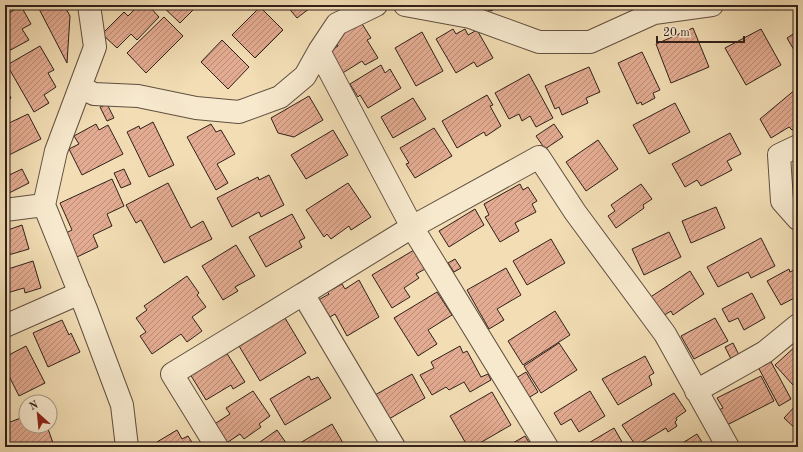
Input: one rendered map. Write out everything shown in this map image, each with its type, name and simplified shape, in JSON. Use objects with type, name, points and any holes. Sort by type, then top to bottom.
[{"type":"street","points":[[89,5],[95,47],[56,152],[44,205],[80,293],[122,405],[127,447]]},
{"type":"street","points":[[80,87],[94,94],[138,96],[196,108],[240,112],[280,96],[306,76],[319,51],[337,24],[376,5]]},
{"type":"street","points":[[405,5],[470,17],[540,42],[590,42],[654,13],[712,5]]},
{"type":"street","points":[[319,51],[412,227],[547,447]]},
{"type":"street","points":[[798,146],[778,155],[782,201],[798,219]]},
{"type":"street","points":[[217,447],[172,374],[412,227],[540,157],[575,212],[665,334],[728,447]]},
{"type":"street","points":[[5,210],[44,205]]},
{"type":"street","points":[[5,326],[80,293]]},
{"type":"street","points":[[303,294],[394,447]]},
{"type":"street","points":[[696,390],[765,352],[798,325]]},
{"type":"building","points":[[37,5],[64,5],[70,16],[67,63]]},
{"type":"building","points":[[139,5],[148,5],[159,17],[137,40],[131,34],[117,48],[102,34],[124,12],[128,16]]},
{"type":"building","points":[[161,5],[198,5],[180,23]]},
{"type":"building","points":[[286,5],[314,5],[297,18]]},
{"type":"building","points":[[469,5],[493,5],[492,11]]},
{"type":"building","points":[[559,5],[589,5],[589,9],[559,7]]},
{"type":"building","points":[[21,6],[31,24],[22,29],[29,40],[5,53],[5,15]]},
{"type":"building","points":[[260,7],[283,30],[255,58],[232,35]]},
{"type":"building","points":[[164,17],[183,36],[146,73],[127,53]]},
{"type":"building","points":[[359,19],[371,38],[367,40],[378,58],[365,65],[362,61],[341,74],[327,52],[338,46],[336,42],[344,28]]},
{"type":"building","points":[[693,28],[709,67],[671,83],[656,44]]},
{"type":"building","points":[[453,29],[456,34],[465,29],[468,35],[477,30],[493,58],[477,67],[474,62],[456,73],[436,39]]},
{"type":"building","points":[[761,29],[781,65],[746,85],[725,48]]},
{"type":"building","points":[[798,31],[798,57],[787,38]]},
{"type":"building","points":[[422,32],[443,71],[416,86],[395,48]]},
{"type":"building","points":[[222,40],[249,67],[228,89],[201,62]]},
{"type":"building","points":[[40,46],[54,70],[48,73],[56,87],[44,95],[49,103],[34,112],[7,65]]},
{"type":"building","points":[[642,52],[660,90],[653,93],[655,98],[642,105],[641,102],[637,104],[618,63]]},
{"type":"building","points":[[381,65],[385,73],[390,69],[401,88],[368,108],[360,95],[358,97],[350,84]]},
{"type":"building","points":[[589,67],[600,92],[586,98],[588,103],[562,115],[559,107],[555,109],[545,86]]},
{"type":"building","points":[[529,74],[553,118],[536,127],[530,116],[522,121],[519,114],[509,119],[495,93]]},
{"type":"building","points":[[5,87],[11,98],[5,102]]},
{"type":"building","points":[[796,89],[798,92],[798,127],[792,130],[789,127],[771,138],[760,119]]},
{"type":"building","points":[[487,95],[493,105],[490,106],[501,126],[486,136],[484,132],[457,148],[442,121]]},
{"type":"building","points":[[309,96],[323,120],[294,137],[278,133],[271,118]]},
{"type":"building","points":[[413,98],[426,119],[393,138],[381,117]]},
{"type":"building","points":[[675,103],[690,132],[649,154],[633,125]]},
{"type":"building","points":[[107,104],[114,118],[107,121],[100,107]]},
{"type":"building","points":[[28,114],[41,139],[5,157],[5,125]]},
{"type":"building","points":[[153,122],[174,165],[149,177],[127,132],[139,126],[140,129]]},
{"type":"building","points":[[96,124],[99,130],[108,125],[123,154],[82,175],[69,149],[79,144],[74,136]]},
{"type":"building","points":[[211,124],[216,132],[221,130],[235,154],[217,164],[228,183],[216,190],[187,137]]},
{"type":"building","points":[[554,124],[563,137],[545,149],[536,136]]},
{"type":"building","points":[[434,128],[452,156],[415,178],[406,164],[409,163],[400,148]]},
{"type":"building","points":[[333,130],[348,155],[306,179],[291,155]]},
{"type":"building","points":[[730,133],[741,154],[727,161],[732,170],[701,186],[697,180],[685,187],[672,164]]},
{"type":"building","points":[[598,140],[618,169],[586,191],[566,162]]},
{"type":"building","points":[[22,169],[29,183],[5,195],[5,177]]},
{"type":"building","points":[[124,169],[131,184],[121,188],[114,173]]},
{"type":"building","points":[[269,175],[284,205],[261,217],[259,212],[232,227],[217,198],[258,177],[259,180]]},
{"type":"building","points":[[112,179],[124,206],[107,214],[112,226],[93,235],[98,247],[77,257],[66,233],[72,230],[60,203]]},
{"type":"building","points":[[798,182],[798,206],[789,196],[794,191],[791,188]]},
{"type":"building","points":[[168,183],[191,228],[203,221],[212,239],[164,263],[141,220],[136,223],[126,205]]},
{"type":"building","points":[[348,183],[371,217],[351,230],[349,226],[331,239],[327,234],[324,237],[306,210]]},
{"type":"building","points":[[520,184],[523,190],[528,187],[537,201],[532,204],[536,212],[515,223],[519,231],[500,242],[485,217],[489,215],[484,204]]},
{"type":"building","points":[[641,184],[652,199],[643,205],[644,208],[616,228],[608,216],[615,211],[611,205]]},
{"type":"building","points":[[716,207],[725,228],[691,243],[682,221]]},
{"type":"building","points":[[475,209],[484,225],[449,247],[439,231]]},
{"type":"building","points":[[292,214],[305,238],[299,241],[302,247],[266,267],[249,237]]},
{"type":"building","points":[[22,225],[29,249],[5,256],[5,231]]},
{"type":"building","points":[[669,232],[681,257],[644,275],[632,249]]},
{"type":"building","points":[[761,238],[775,266],[751,278],[748,272],[718,287],[707,267]]},
{"type":"building","points":[[551,239],[565,263],[527,285],[513,261]]},
{"type":"building","points":[[236,245],[255,276],[235,287],[238,291],[223,300],[202,266]]},
{"type":"building","points":[[414,250],[425,269],[416,274],[419,278],[404,288],[410,297],[392,308],[372,275]]},
{"type":"building","points":[[455,259],[461,268],[454,272],[448,263]]},
{"type":"building","points":[[33,261],[41,288],[25,293],[24,288],[7,293],[5,288],[5,270]]},
{"type":"building","points":[[506,268],[521,295],[497,309],[504,320],[489,329],[467,290]]},
{"type":"building","points":[[798,268],[798,296],[781,305],[767,281],[789,269],[790,272]]},
{"type":"building","points":[[690,271],[704,294],[673,315],[671,311],[658,319],[646,300]]},
{"type":"building","points":[[187,276],[199,293],[197,295],[206,307],[192,317],[202,331],[187,342],[181,334],[152,354],[140,336],[146,332],[136,318],[147,310],[144,306]]},
{"type":"building","points":[[359,280],[379,317],[347,336],[335,314],[325,320],[315,302],[329,294],[327,292],[342,284],[345,289]]},
{"type":"building","points":[[437,292],[452,315],[428,330],[437,344],[418,356],[394,318]]},
{"type":"building","points":[[752,293],[765,318],[744,330],[738,318],[729,322],[722,309]]},
{"type":"building","points":[[555,311],[570,335],[523,365],[508,341]]},
{"type":"building","points":[[285,318],[306,353],[260,381],[239,346]]},
{"type":"building","points":[[715,318],[728,341],[694,359],[681,336]]},
{"type":"building","points":[[62,320],[69,335],[71,333],[80,352],[48,367],[33,333]]},
{"type":"building","points":[[559,343],[577,370],[541,393],[524,366]]},
{"type":"building","points":[[733,343],[739,355],[731,359],[725,347]]},
{"type":"building","points":[[798,344],[798,380],[793,385],[775,365]]},
{"type":"building","points":[[26,346],[45,383],[23,394],[18,394],[5,368],[5,357]]},
{"type":"building","points":[[460,346],[463,353],[467,351],[481,377],[488,374],[491,380],[470,392],[464,382],[449,390],[446,387],[432,395],[420,375],[434,368],[431,362]]},
{"type":"building","points":[[226,352],[245,382],[233,389],[231,385],[206,400],[190,374]]},
{"type":"building","points":[[645,356],[654,373],[649,376],[652,385],[618,405],[602,379]]},
{"type":"building","points":[[770,360],[791,399],[779,406],[758,367]]},
{"type":"building","points":[[526,372],[538,392],[525,400],[513,380]]},
{"type":"building","points":[[412,374],[425,398],[389,419],[375,395]]},
{"type":"building","points":[[309,376],[311,380],[318,377],[331,398],[285,425],[270,399]]},
{"type":"building","points":[[761,376],[774,401],[727,425],[719,410],[723,408],[717,398]]},
{"type":"building","points":[[253,391],[270,416],[259,424],[261,427],[244,439],[240,434],[225,444],[213,425],[230,414],[226,408]]},
{"type":"building","points":[[590,391],[605,416],[579,432],[571,419],[561,425],[554,413]]},
{"type":"building","points":[[492,392],[511,425],[473,447],[468,447],[450,416]]},
{"type":"building","points":[[674,393],[686,411],[676,418],[677,420],[675,422],[677,426],[668,432],[666,428],[636,446],[622,425]]},
{"type":"building","points":[[798,403],[798,431],[784,418]]},
{"type":"building","points":[[18,419],[18,434],[50,434],[53,443],[42,447],[5,447],[5,424]]},
{"type":"building","points":[[332,424],[343,443],[337,447],[303,447],[300,443]]},
{"type":"building","points":[[614,428],[625,447],[582,447]]},
{"type":"building","points":[[177,430],[182,439],[188,436],[193,444],[189,447],[160,447],[157,442]]},
{"type":"building","points":[[277,430],[289,447],[253,447]]},
{"type":"building","points":[[697,434],[705,447],[676,447]]},
{"type":"building","points":[[525,436],[532,447],[506,447]]}]
